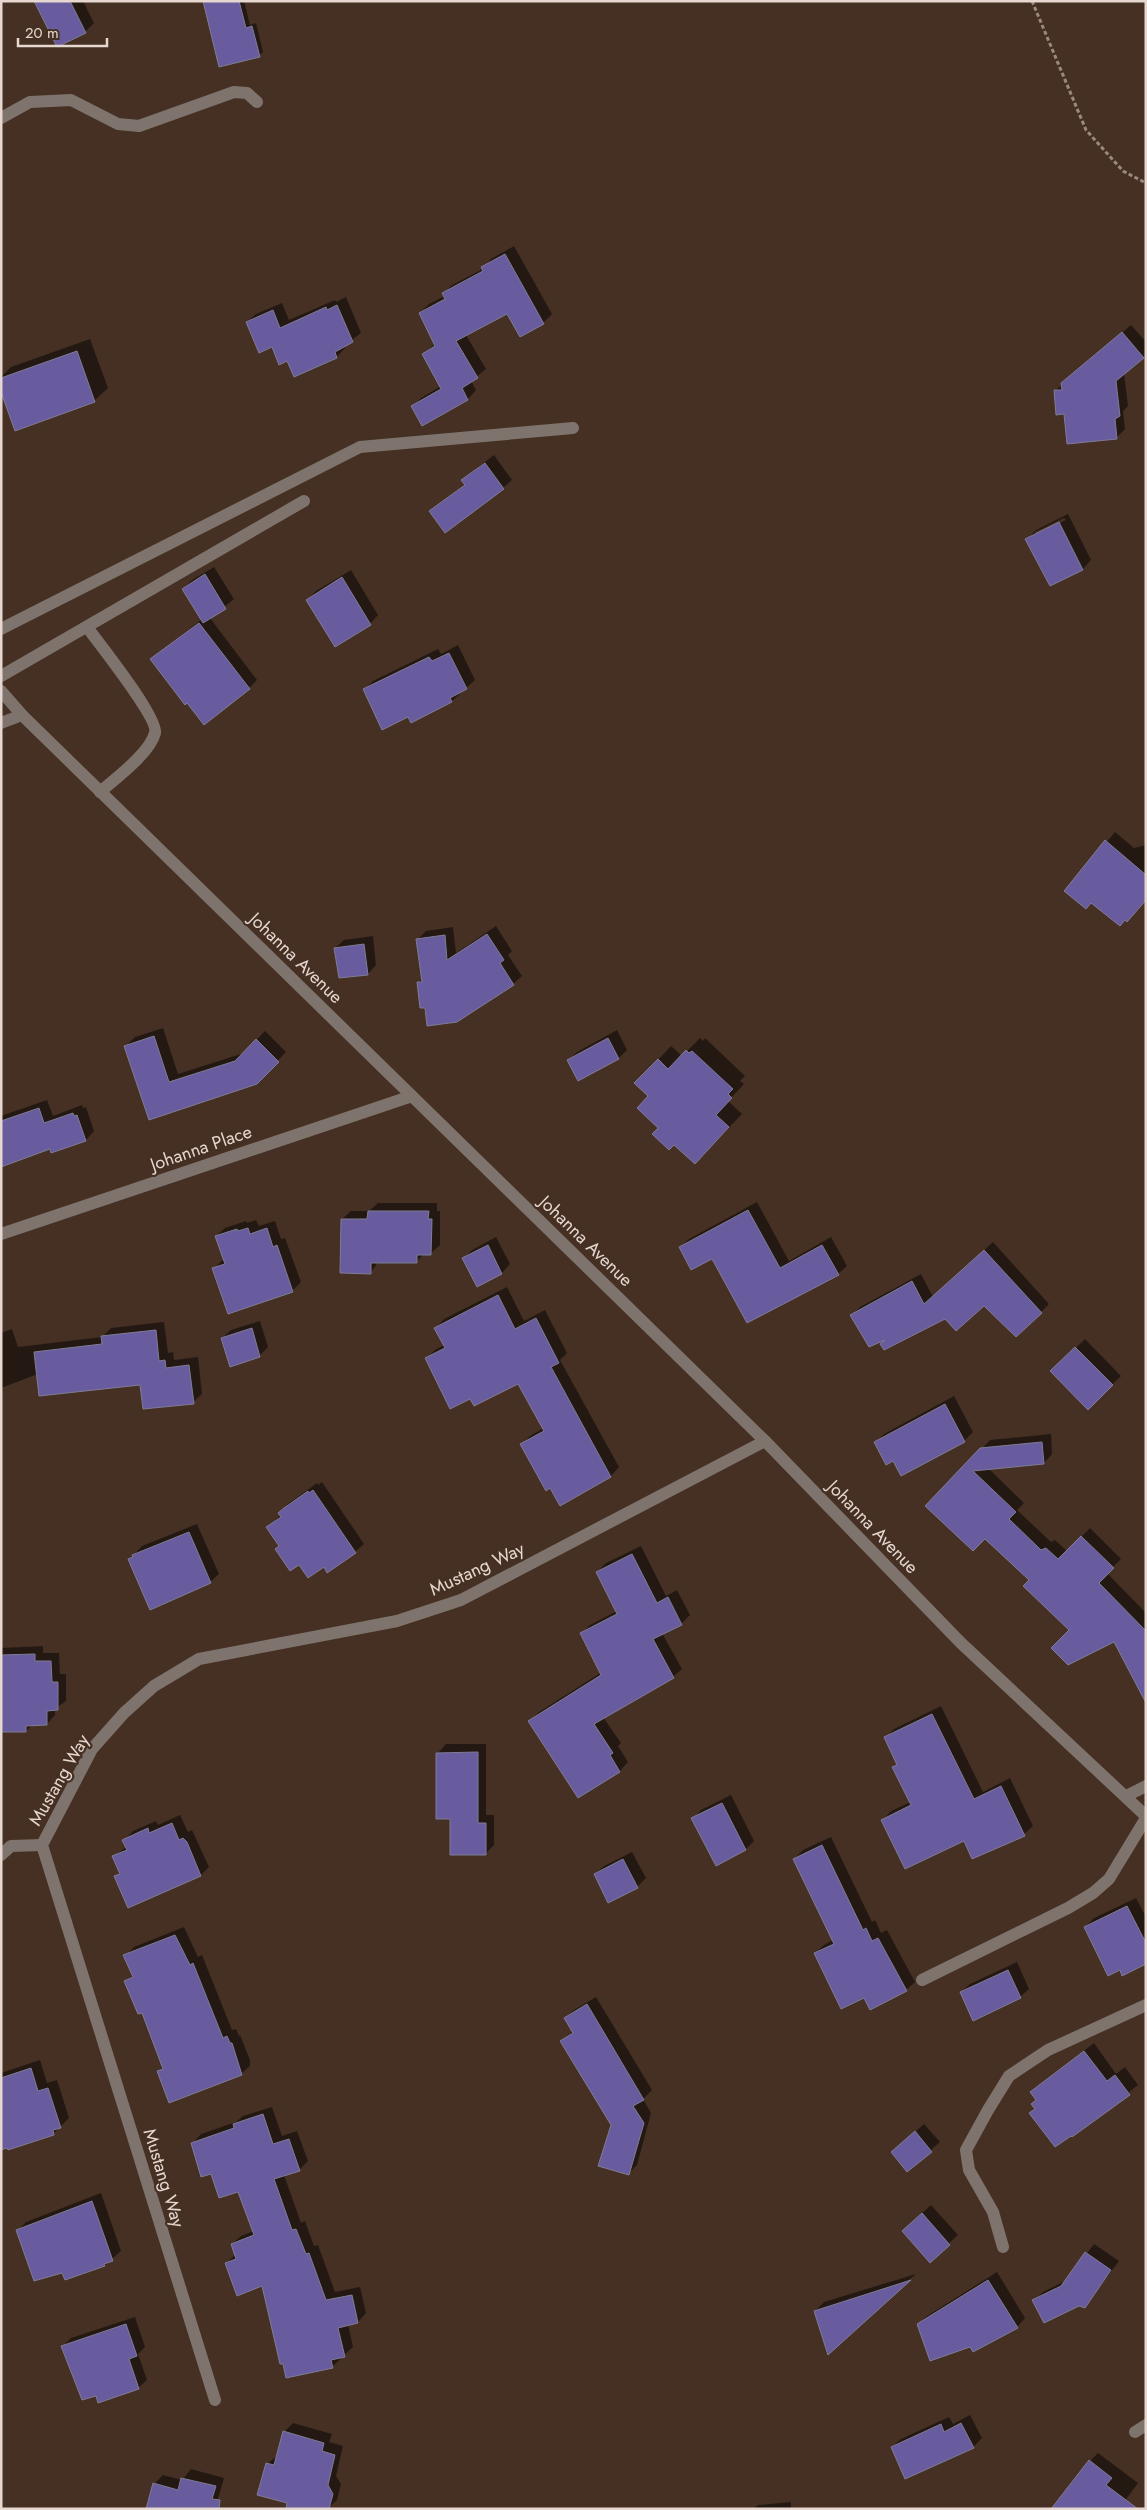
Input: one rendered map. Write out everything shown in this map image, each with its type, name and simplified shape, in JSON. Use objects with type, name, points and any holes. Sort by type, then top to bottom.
[{"type":"street","points":[[1,118],[30,102],[71,100],[118,124],[139,126],[234,92],[247,93],[257,102]]},
{"type":"street","points":[[1,630],[360,447],[572,428]]},
{"type":"street","points":[[1,676],[304,501]]},
{"type":"street","points":[[87,627],[143,704],[156,726],[156,731],[148,747],[100,792]]},
{"type":"street","name":"Johanna Avenue","points":[[1,691],[22,715],[100,792],[766,1441],[961,1643],[1126,1796],[1146,1817]]},
{"type":"street","points":[[1,723],[22,715]]},
{"type":"street","name":"Johanna Place","points":[[1,1234],[412,1096]]},
{"type":"street","name":"Mustang Way","points":[[215,2400],[42,1845],[92,1749],[124,1713],[154,1686],[199,1659],[397,1621],[461,1600],[766,1441]]},
{"type":"street","points":[[1126,1796],[1146,1786]]},
{"type":"street","points":[[922,1980],[1068,1908],[1093,1893],[1109,1879],[1146,1817]]},
{"type":"street","points":[[1,1855],[11,1846],[42,1845]]},
{"type":"street","points":[[1003,2247],[993,2212],[978,2190],[969,2170],[966,2150],[988,2110],[1009,2076],[1048,2050],[1146,2005]]},
{"type":"path","points":[[1032,1],[1086,130],[1123,171],[1146,183]]},
{"type":"building","points":[[34,1],[70,1],[86,33],[57,47]]},
{"type":"building","points":[[203,1],[239,1],[246,28],[252,26],[260,57],[219,67]]},
{"type":"building","points":[[505,254],[544,324],[520,337],[507,314],[456,341],[478,378],[462,388],[468,400],[422,426],[411,406],[441,389],[422,354],[435,346],[419,313],[445,299],[442,293],[483,271],[481,267]]},
{"type":"building","points":[[337,305],[353,342],[335,352],[337,358],[294,377],[287,361],[279,365],[272,347],[259,353],[246,322],[273,310],[280,328],[326,307],[327,310]]},
{"type":"building","points":[[1122,332],[1144,358],[1116,381],[1120,416],[1115,419],[1117,439],[1067,444],[1064,414],[1056,415],[1054,390],[1062,390],[1061,383]]},
{"type":"building","points":[[77,351],[95,402],[15,431],[1,392],[1,378]]},
{"type":"building","points":[[485,463],[504,489],[445,533],[429,511],[465,485],[461,480]]},
{"type":"building","points":[[1059,522],[1083,570],[1050,586],[1025,539]]},
{"type":"building","points":[[205,574],[226,609],[203,623],[182,589]]},
{"type":"building","points":[[342,577],[371,625],[335,647],[306,600]]},
{"type":"building","points":[[199,623],[250,689],[204,725],[187,703],[185,705],[150,659]]},
{"type":"building","points":[[449,653],[467,689],[450,698],[452,702],[411,723],[408,717],[382,730],[363,689],[429,657],[432,661]]},
{"type":"building","points":[[1105,840],[1146,875],[1146,900],[1127,922],[1125,920],[1120,926],[1091,903],[1086,909],[1064,891]]},
{"type":"building","points":[[487,934],[504,960],[500,963],[514,985],[457,1022],[427,1026],[425,1008],[420,1008],[417,982],[422,982],[416,939],[445,935],[447,960]]},
{"type":"building","points":[[364,944],[368,975],[339,978],[334,948]]},
{"type":"building","points":[[154,1036],[169,1082],[235,1061],[256,1039],[279,1062],[257,1084],[149,1120],[124,1046]]},
{"type":"building","points":[[608,1038],[619,1059],[578,1081],[567,1060]]},
{"type":"building","points":[[686,1050],[689,1053],[692,1051],[733,1089],[728,1094],[732,1098],[716,1115],[729,1127],[695,1164],[674,1145],[669,1150],[652,1134],[658,1128],[637,1108],[648,1096],[634,1083],[658,1059],[668,1069]]},
{"type":"building","points":[[39,1108],[44,1123],[73,1113],[74,1116],[77,1115],[86,1141],[51,1153],[50,1149],[1,1167],[1,1121]]},
{"type":"building","points":[[748,1210],[780,1268],[822,1245],[839,1275],[747,1323],[712,1259],[691,1270],[679,1247]]},
{"type":"building","points":[[368,1211],[429,1211],[428,1219],[432,1219],[431,1255],[417,1255],[417,1263],[371,1263],[371,1274],[340,1273],[341,1219],[367,1219]]},
{"type":"building","points":[[248,1228],[250,1234],[267,1228],[273,1247],[277,1245],[293,1292],[228,1314],[212,1268],[225,1264],[215,1236],[237,1229],[238,1231]]},
{"type":"building","points":[[488,1245],[502,1274],[477,1287],[462,1258]]},
{"type":"building","points":[[984,1250],[1042,1313],[1016,1337],[984,1306],[956,1331],[945,1319],[884,1350],[880,1344],[885,1340],[869,1347],[850,1315],[912,1281],[924,1304]]},
{"type":"building","points":[[498,1295],[515,1329],[536,1318],[559,1363],[551,1367],[611,1477],[560,1506],[550,1488],[546,1491],[520,1444],[544,1431],[518,1384],[474,1406],[470,1399],[450,1409],[425,1358],[445,1348],[434,1328]]},
{"type":"building","points":[[252,1328],[260,1357],[230,1367],[221,1338]]},
{"type":"building","points":[[156,1330],[159,1361],[165,1360],[166,1368],[189,1365],[194,1404],[143,1409],[140,1385],[39,1396],[34,1352],[102,1344],[101,1336]]},
{"type":"building","points":[[1075,1347],[1113,1385],[1088,1410],[1050,1371]]},
{"type":"building","points":[[945,1404],[965,1442],[901,1476],[893,1461],[886,1465],[874,1442]]},
{"type":"building","points":[[1042,1442],[1044,1464],[973,1471],[1016,1512],[1009,1519],[1041,1550],[1046,1548],[1058,1559],[1081,1536],[1114,1568],[1099,1583],[1146,1631],[1146,1703],[1114,1642],[1068,1665],[1051,1648],[1069,1630],[1023,1586],[1029,1580],[985,1539],[973,1551],[925,1506],[980,1448]]},
{"type":"building","points":[[313,1490],[356,1553],[327,1573],[324,1567],[308,1578],[299,1565],[290,1571],[275,1549],[279,1546],[266,1527],[281,1517],[278,1513],[284,1508],[308,1491],[309,1493]]},
{"type":"building","points":[[189,1532],[211,1583],[150,1610],[128,1559],[133,1557],[132,1555]]},
{"type":"building","points":[[632,1554],[657,1603],[668,1597],[682,1625],[653,1639],[674,1678],[594,1724],[613,1753],[610,1755],[620,1772],[578,1798],[528,1721],[601,1675],[580,1633],[617,1614],[596,1572]]},
{"type":"building","points":[[35,1654],[35,1661],[51,1661],[52,1682],[58,1682],[58,1710],[47,1711],[47,1725],[26,1726],[26,1732],[1,1732],[1,1655]]},
{"type":"building","points":[[932,1714],[974,1799],[1001,1786],[1025,1836],[972,1859],[964,1841],[905,1869],[881,1820],[911,1805],[892,1767],[897,1765],[884,1737]]},
{"type":"building","points":[[478,1752],[478,1823],[486,1823],[486,1855],[450,1855],[450,1819],[436,1819],[436,1753]]},
{"type":"building","points":[[722,1803],[746,1850],[716,1866],[691,1818]]},
{"type":"building","points":[[172,1823],[179,1840],[183,1838],[187,1842],[201,1876],[128,1908],[114,1876],[120,1874],[112,1856],[127,1850],[122,1840],[148,1828],[149,1833]]},
{"type":"building","points":[[822,1845],[863,1930],[866,1928],[872,1941],[878,1938],[907,1991],[870,2010],[864,1998],[841,2009],[814,1953],[834,1944],[793,1859]]},
{"type":"building","points":[[623,1859],[638,1888],[608,1903],[594,1874]]},
{"type":"building","points":[[1127,1906],[1146,1943],[1146,1964],[1122,1976],[1120,1970],[1108,1976],[1084,1927]]},
{"type":"building","points":[[175,1935],[190,1965],[193,1963],[223,2038],[227,2036],[230,2043],[232,2043],[242,2075],[169,2103],[157,2071],[163,2069],[142,2013],[138,2014],[124,1981],[133,1977],[123,1955]]},
{"type":"building","points":[[1008,1970],[1021,1998],[973,2021],[960,1992]]},
{"type":"building","points":[[587,2004],[644,2100],[633,2106],[644,2123],[629,2175],[598,2166],[611,2125],[560,2041],[573,2033],[564,2018]]},
{"type":"building","points":[[1084,2051],[1107,2081],[1115,2075],[1130,2095],[1055,2147],[1029,2113],[1035,2109],[1031,2104],[1036,2100],[1030,2092]]},
{"type":"building","points":[[31,2068],[38,2091],[48,2088],[61,2128],[53,2130],[54,2135],[8,2150],[7,2148],[1,2150],[1,2078]]},
{"type":"building","points":[[263,2114],[273,2144],[289,2139],[300,2171],[274,2179],[292,2230],[296,2229],[306,2254],[309,2253],[326,2300],[352,2295],[358,2323],[338,2328],[345,2357],[331,2360],[333,2368],[286,2378],[283,2364],[280,2364],[262,2286],[237,2296],[225,2263],[236,2259],[231,2244],[254,2235],[238,2192],[219,2198],[211,2174],[201,2177],[191,2143],[234,2128],[233,2124]]},
{"type":"building","points":[[915,2131],[932,2152],[907,2172],[891,2152]]},
{"type":"building","points":[[92,2201],[113,2261],[104,2264],[105,2266],[65,2280],[62,2273],[34,2281],[16,2230]]},
{"type":"building","points":[[922,2213],[950,2245],[930,2263],[902,2231]]},
{"type":"building","points":[[1085,2252],[1111,2270],[1085,2308],[1079,2306],[1044,2323],[1032,2300],[1061,2286]]},
{"type":"building","points":[[911,2280],[828,2355],[814,2311]]},
{"type":"building","points":[[988,2280],[1018,2328],[973,2352],[970,2347],[930,2361],[917,2324]]},
{"type":"building","points":[[126,2324],[137,2356],[129,2359],[139,2389],[98,2403],[96,2396],[82,2400],[61,2346]]},
{"type":"building","points":[[961,2423],[974,2448],[905,2479],[891,2447],[941,2424],[944,2432]]},
{"type":"building","points":[[283,2431],[324,2443],[322,2451],[335,2455],[328,2485],[333,2494],[329,2509],[286,2509],[287,2503],[257,2495],[266,2463],[274,2465]]},
{"type":"building","points":[[1089,2460],[1112,2478],[1106,2485],[1138,2509],[1051,2509]]},
{"type":"building","points":[[181,2478],[216,2486],[212,2499],[220,2500],[219,2509],[146,2509],[153,2483],[178,2490]]}]
